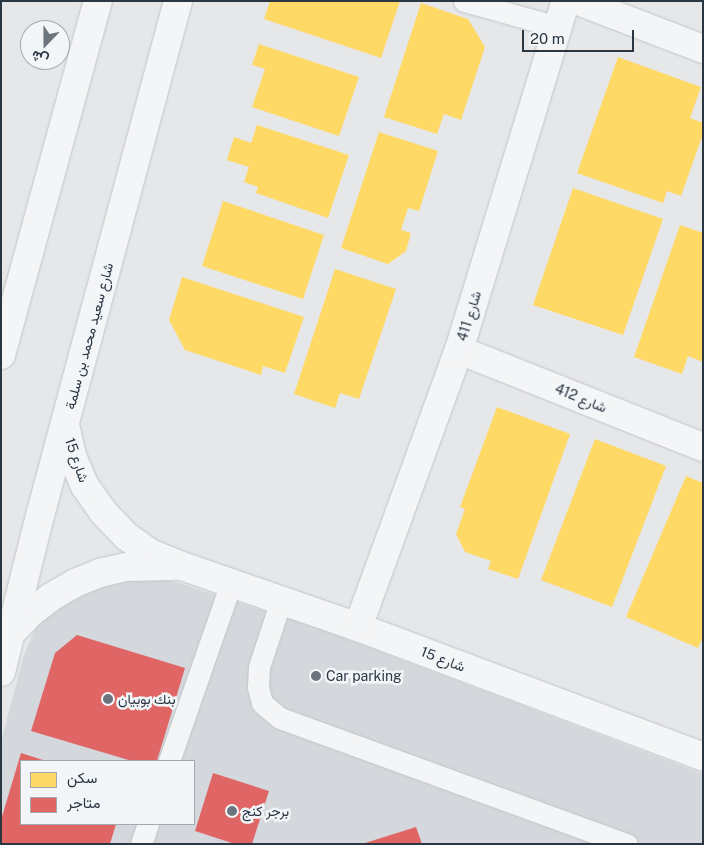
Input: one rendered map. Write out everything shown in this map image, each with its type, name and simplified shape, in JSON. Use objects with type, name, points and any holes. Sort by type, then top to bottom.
[{"type":"street","points":[[1,355],[98,1]]},
{"type":"street","name":"شارع سعيد محمد بن سلمة","points":[[1,672],[178,1]]},
{"type":"street","name":"شارع 411","points":[[358,627],[459,350],[566,1]]},
{"type":"street","points":[[578,1],[703,49]]},
{"type":"street","name":"شارع 412","points":[[459,350],[703,447]]},
{"type":"street","name":"شارع 15","points":[[66,426],[72,456],[85,486],[103,512],[132,540],[152,554],[358,627],[703,757]]},
{"type":"street","name":"شارع 15","points":[[11,633],[30,613],[51,597],[75,583],[100,573],[127,567],[154,565],[182,566]]},
{"type":"lane","points":[[464,1],[558,27]]},
{"type":"lane","points":[[170,760],[231,583]]},
{"type":"lane","points":[[281,600],[259,667],[258,687],[262,704],[280,718],[627,844]]},
{"type":"lane","points":[[141,844],[148,825]]},
{"type":"shaded area","points":[[140,574],[179,583],[323,630],[703,774],[703,844],[1,844],[1,742],[24,655],[36,627],[65,598]]},
{"type":"building: سكن","points":[[270,1],[400,1],[381,58],[264,19]]},
{"type":"building: سكن","points":[[421,3],[468,19],[485,47],[461,120],[444,114],[437,134],[384,117]]},
{"type":"building: سكن","points":[[259,44],[359,77],[339,136],[252,107],[265,69],[252,65]]},
{"type":"building: سكن","points":[[618,57],[701,87],[690,118],[703,123],[703,134],[681,196],[667,191],[663,203],[577,173]]},
{"type":"building: سكن","points":[[257,125],[349,155],[328,218],[256,193],[258,187],[244,182],[249,167],[227,160],[234,137],[251,143]]},
{"type":"building: سكن","points":[[379,132],[438,151],[419,211],[408,208],[401,230],[411,233],[406,251],[388,264],[341,248]]},
{"type":"building: سكن","points":[[573,188],[663,219],[623,335],[533,305]]},
{"type":"building: سكن","points":[[223,201],[324,235],[303,299],[202,266]]},
{"type":"building: سكن","points":[[680,225],[703,233],[703,362],[688,356],[682,374],[634,357]]},
{"type":"building: سكن","points":[[335,269],[396,289],[359,399],[340,393],[335,408],[294,394]]},
{"type":"building: سكن","points":[[182,277],[304,317],[285,373],[263,366],[261,375],[185,350],[169,320]]},
{"type":"building: سكن","points":[[497,407],[570,434],[518,579],[488,569],[491,561],[465,552],[456,534],[465,509],[460,507]]},
{"type":"building: سكن","points":[[595,439],[666,466],[612,607],[541,580]]},
{"type":"building: سكن","points":[[686,476],[703,483],[703,637],[698,648],[626,617]]},
{"type":"building: متاجر","name":"بنك بوبيان","points":[[77,635],[185,668],[157,760],[129,760],[31,731],[55,653]]},
{"type":"building: متاجر","points":[[21,753],[43,760],[20,760],[20,825],[116,825],[110,844],[1,844],[1,820]]},
{"type":"building: متاجر","name":"برجر كنج","points":[[213,773],[269,791],[252,844],[235,844],[195,831]]},
{"type":"building: متاجر","points":[[416,827],[422,844],[365,844],[365,843]]},
{"type":"place","name":"Car parking","points":[[316,676]]},
{"type":"place","name":"بنك بوبيان","points":[[108,699]]},
{"type":"place","name":"برجر كنج","points":[[232,811]]}]
